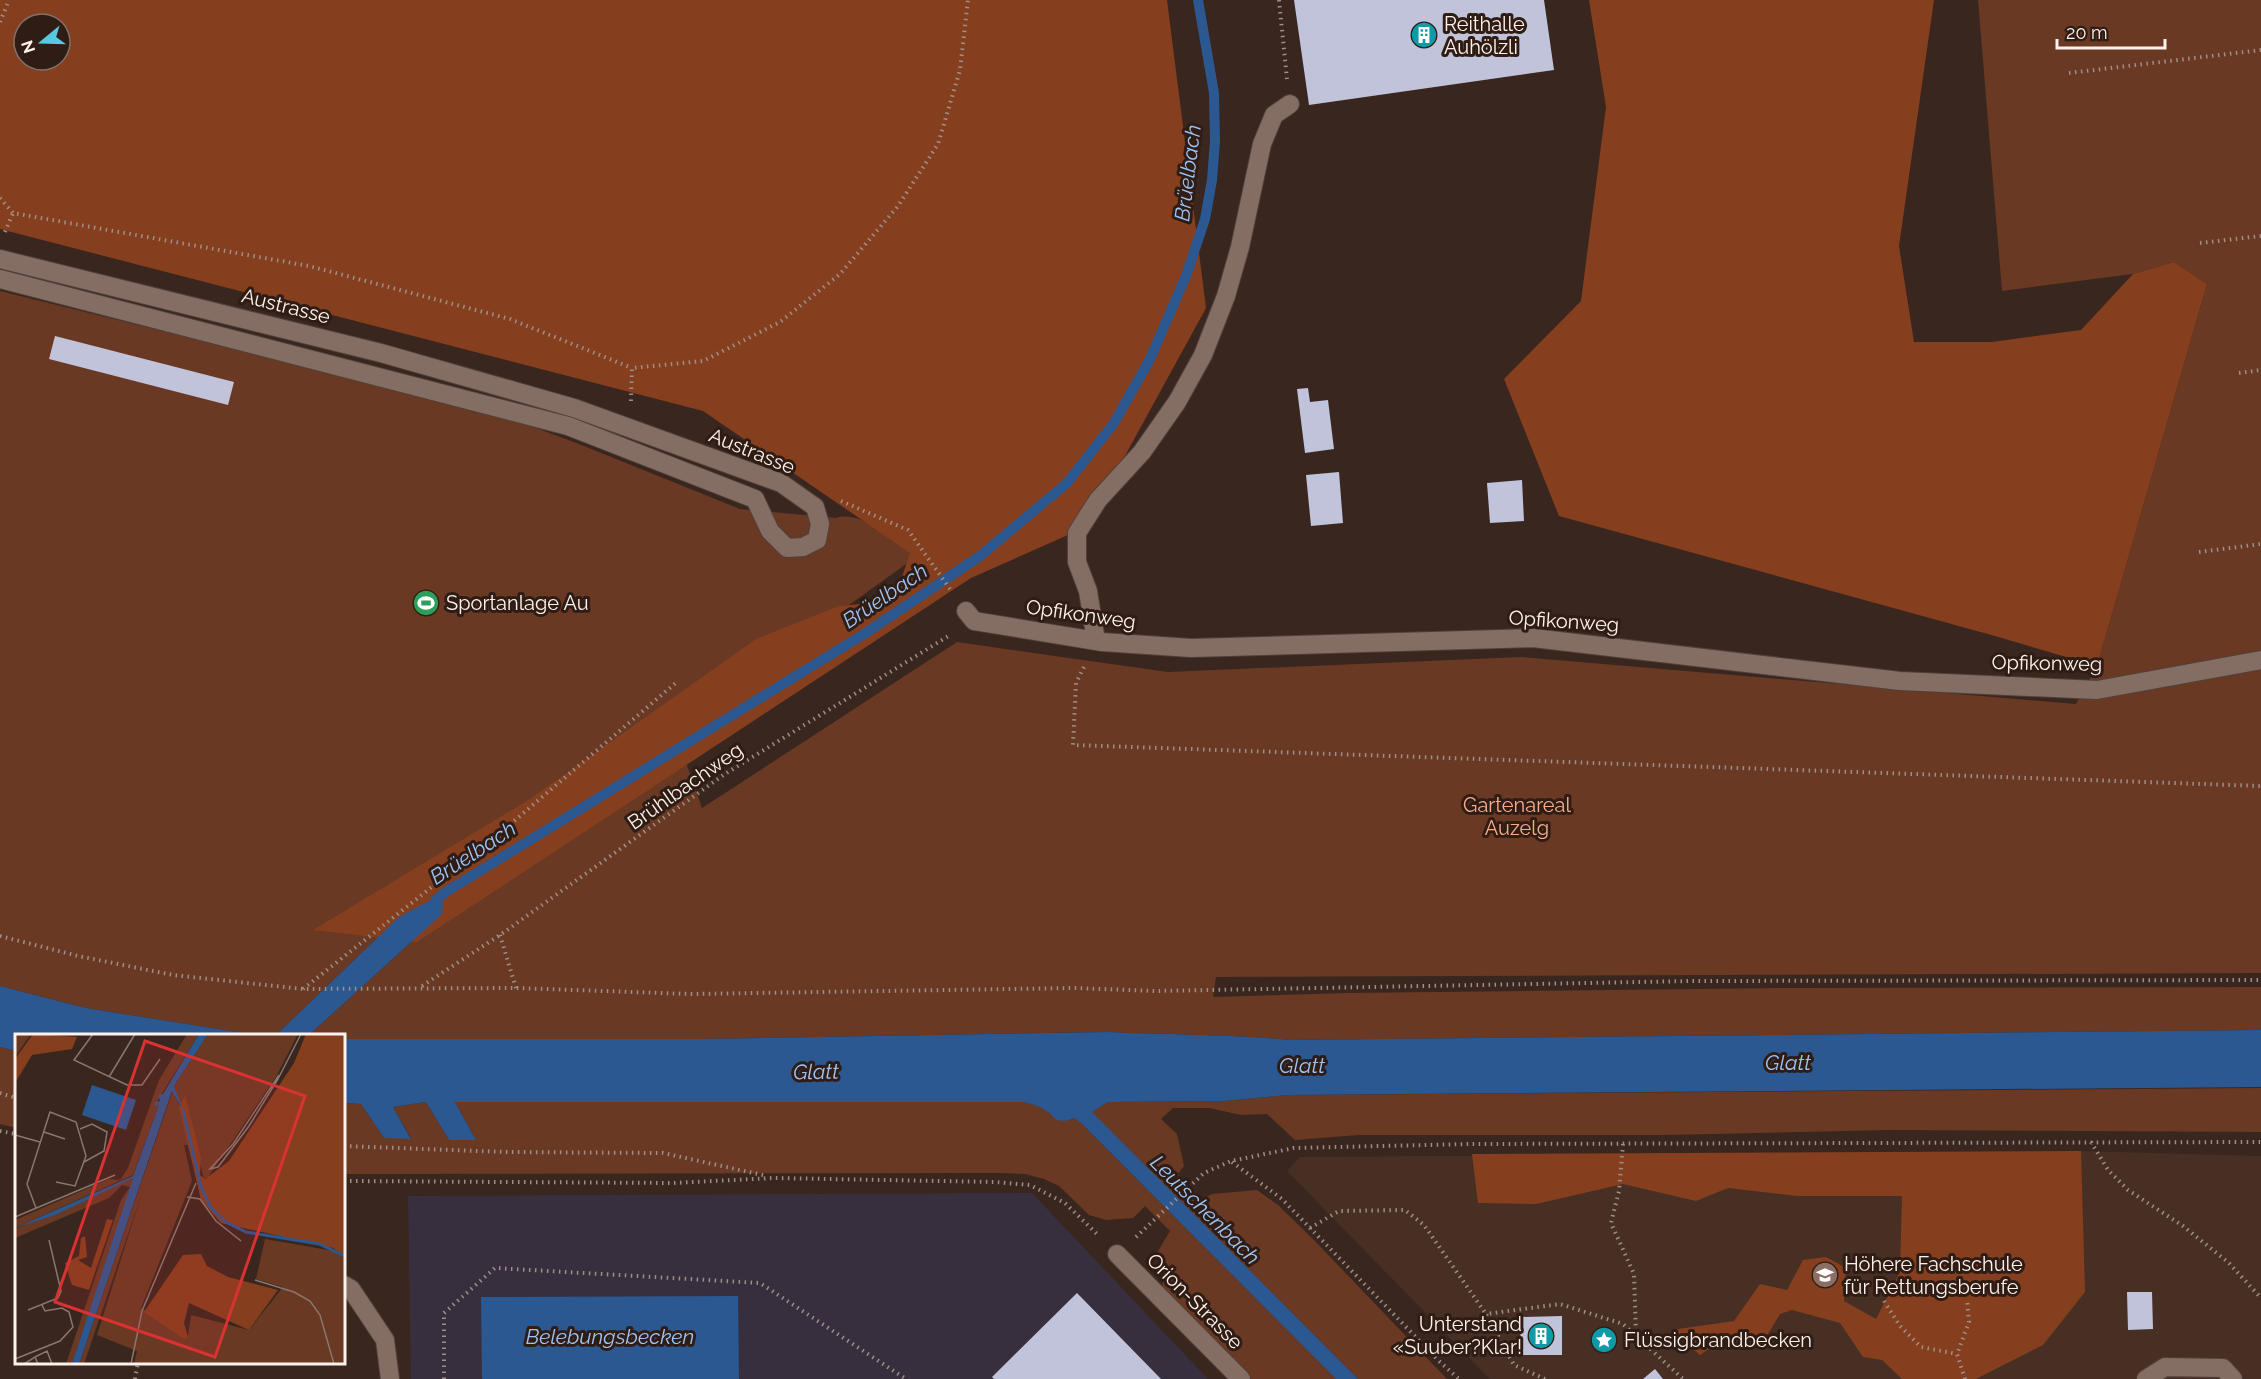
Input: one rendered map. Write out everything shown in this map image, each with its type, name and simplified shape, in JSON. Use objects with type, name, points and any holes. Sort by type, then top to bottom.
[{"type":"street","points":[[1096,641],[1088,591],[1077,562],[1077,533],[1098,500],[1142,452],[1177,402],[1203,355],[1226,296],[1240,248],[1262,144],[1274,115],[1290,104]]},
{"type":"street","name":"Austrasse","points":[[0,259],[381,353],[574,408],[781,483],[815,507]]},
{"type":"street","points":[[0,279],[568,426],[755,500],[770,531],[787,548],[803,547],[816,540],[820,524],[815,507]]},
{"type":"street","name":"Opfikonweg","points":[[970,616],[1096,641],[1191,648],[1533,638],[1900,681],[2097,690],[2261,660]]},
{"type":"street","name":"Orion-Strasse","points":[[1117,1254],[1241,1379]]},
{"type":"street","points":[[345,1286],[351,1289],[385,1340],[390,1379]]},
{"type":"street","points":[[2146,1379],[2165,1367],[2223,1368],[2233,1379]]},
{"type":"path","points":[[0,22],[9,0]]},
{"type":"path","points":[[0,198],[13,213],[309,266],[510,319],[632,368],[704,361],[780,322],[840,274],[898,206],[938,144],[960,70],[968,0]]},
{"type":"path","points":[[1279,0],[1290,104]]},
{"type":"path","points":[[2069,73],[2261,50]]},
{"type":"path","points":[[2200,243],[2261,236]]},
{"type":"path","points":[[630,429],[632,368]]},
{"type":"path","points":[[2239,373],[2261,370]]},
{"type":"path","points":[[815,507],[836,500],[908,530],[970,616]]},
{"type":"path","points":[[2199,552],[2261,544]]},
{"type":"path","name":"Brühlbachweg","points":[[420,987],[500,935],[725,774],[970,616]]},
{"type":"path","points":[[1096,641],[1076,683],[1073,745],[2261,786]]},
{"type":"path","points":[[303,990],[500,833],[678,681]]},
{"type":"path","points":[[500,935],[516,988]]},
{"type":"path","points":[[0,936],[78,956],[173,975],[303,990],[420,987],[691,994],[1075,988],[1156,991],[1693,981],[2261,981]]},
{"type":"path","points":[[0,1093],[15,1098]]},
{"type":"path","points":[[0,1131],[15,1134]]},
{"type":"path","points":[[2090,1142],[2108,1170],[2128,1190],[2183,1226],[2229,1263],[2261,1298]]},
{"type":"path","points":[[1140,1234],[1204,1173],[1231,1161],[1294,1148],[1623,1144],[2261,1142]]},
{"type":"path","points":[[1623,1144],[1619,1191],[1611,1223],[1634,1274],[1636,1336]]},
{"type":"path","points":[[345,1146],[505,1152],[663,1153],[773,1178]]},
{"type":"path","points":[[1231,1161],[1282,1199],[1459,1379]]},
{"type":"path","points":[[345,1181],[673,1184],[773,1178],[995,1182],[1030,1185],[1065,1203],[1117,1254]]},
{"type":"path","points":[[1310,1228],[1339,1211],[1405,1210],[1424,1226],[1486,1314],[1514,1365],[1545,1379]]},
{"type":"path","points":[[444,1379],[444,1313],[495,1268],[760,1283],[906,1379]]},
{"type":"path","points":[[1965,1379],[1957,1354],[1969,1322],[1966,1299]]},
{"type":"path","points":[[1884,1301],[1900,1326],[1921,1347],[1957,1354]]},
{"type":"path","points":[[1486,1314],[1560,1304],[1623,1324],[1683,1379]]},
{"type":"path","points":[[135,1379],[138,1364]]},
{"type":"shaded area","points":[[0,0],[1167,0],[1206,308],[1086,527],[971,578],[417,942],[313,930],[530,799],[756,639],[839,606],[894,601],[910,553],[703,411],[0,229]]},
{"type":"shaded area","points":[[1589,0],[1934,0],[1899,246],[1914,342],[1992,342],[2081,330],[2133,274],[2174,262],[2207,284],[2097,666],[1559,516],[1504,379],[1581,301],[1606,107]]},
{"type":"shaded area","name":"Höhere Fachschule für Rettungsberufe","points":[[2081,1151],[2261,1156],[2261,1379],[1490,1379],[1287,1171],[1300,1157]]},
{"type":"shaded area","points":[[2081,1151],[2085,1292],[2043,1345],[1976,1379],[1902,1379],[1882,1360],[1863,1357],[1840,1323],[1792,1310],[1780,1314],[1768,1334],[1715,1345],[1700,1355],[1671,1330],[1734,1321],[1760,1284],[1787,1290],[1803,1260],[1826,1257],[1846,1268],[1844,1301],[1876,1319],[1900,1272],[1902,1196],[1797,1196],[1728,1188],[1696,1201],[1623,1184],[1536,1204],[1478,1203],[1472,1154]]},
{"type":"shaded area","points":[[1032,1193],[1208,1379],[411,1379],[408,1196]]},
{"type":"green space","name":"Gartenareal Auzelg","points":[[1978,0],[2261,0],[2261,973],[1216,977],[1213,997],[1347,993],[1780,988],[2261,987],[2261,1030],[1289,1040],[1109,1032],[700,1039],[366,1040],[345,1039],[345,1034],[310,1034],[442,914],[399,917],[277,1034],[250,1034],[86,1008],[0,986],[0,291],[499,414],[740,509],[836,518],[846,516],[868,522],[879,528],[916,557],[789,648],[670,717],[702,808],[957,642],[1168,672],[1522,657],[2076,704],[2097,666],[2207,284],[2174,262],[2133,274],[2002,291]]},
{"type":"green space","points":[[0,1047],[15,1051],[15,1128],[0,1124]]},
{"type":"green space","points":[[2261,1088],[2261,1132],[1889,1130],[1664,1135],[1359,1135],[1295,1140],[1267,1114],[1241,1115],[1209,1108],[1173,1108],[1161,1119],[1177,1134],[1184,1166],[1178,1174],[1202,1199],[1212,1194],[1257,1190],[1278,1205],[1447,1379],[1358,1379],[1091,1112],[1108,1102],[1225,1101],[1287,1095]]},
{"type":"green space","points":[[426,1102],[449,1140],[476,1140],[455,1102],[1024,1102],[1036,1105],[1066,1121],[1074,1118],[1081,1123],[1336,1379],[1251,1379],[1164,1292],[1157,1253],[1170,1231],[1145,1206],[1133,1218],[1106,1220],[1089,1215],[1059,1186],[1044,1179],[1025,1174],[1003,1173],[345,1174],[345,1103],[361,1104],[384,1138],[411,1138],[393,1107]]},
{"type":"water","points":[[444,893],[442,914],[310,1034],[277,1034],[399,917]]},
{"type":"water","points":[[0,986],[86,1008],[250,1034],[15,1034],[15,1051],[0,1047]]},
{"type":"water","name":"Glatt","points":[[2261,1030],[2261,1087],[1287,1095],[1225,1101],[1108,1102],[1092,1112],[1358,1379],[1336,1379],[1081,1123],[1074,1118],[1066,1121],[1056,1120],[1046,1110],[1028,1103],[455,1102],[476,1140],[449,1140],[426,1102],[393,1107],[411,1139],[384,1138],[361,1104],[345,1103],[345,1039],[700,1039],[1109,1032],[1289,1040]]},
{"type":"water","name":"Belebungsbecken","points":[[738,1296],[739,1379],[482,1379],[481,1297]]},
{"type":"building","name":"Reithalle Auhölzli","points":[[1294,0],[1544,0],[1554,70],[1309,105]]},
{"type":"building","points":[[55,336],[234,382],[228,405],[49,359]]},
{"type":"building","points":[[1308,388],[1310,402],[1328,400],[1334,449],[1305,453],[1297,389]]},
{"type":"building","points":[[1339,472],[1343,523],[1311,526],[1306,475]]},
{"type":"building","points":[[1522,480],[1524,521],[1490,523],[1487,483]]},
{"type":"building","points":[[2127,1292],[2152,1292],[2153,1329],[2128,1330]]},
{"type":"building","points":[[1077,1293],[1161,1379],[994,1379],[992,1377]]},
{"type":"building","name":"Unterstand «Suuber?Klar!","points":[[1562,1316],[1562,1355],[1521,1355],[1520,1317]]},
{"type":"building","points":[[1613,1338],[1613,1346],[1601,1347],[1601,1339]]},
{"type":"building","points":[[1655,1369],[1663,1379],[1643,1379]]},
{"type":"waterway","name":"Brüelbach","points":[[435,901],[444,893],[864,634],[980,556],[1067,483],[1114,423],[1150,359],[1186,276],[1205,219],[1212,180],[1215,141],[1214,93],[1198,0]]},
{"type":"place","name":"Reithalle Auhölzli","points":[[1424,35]]},
{"type":"place","name":"Sportanlage Au","points":[[426,603]]},
{"type":"place","name":"Höhere Fachschule für Rettungsberufe","points":[[1825,1275]]},
{"type":"place","name":"Unterstand «Suuber?Klar!","points":[[1541,1336]]},
{"type":"place","name":"Flüssigbrandbecken","points":[[1604,1340]]},
{"type":"water label","name":"Leutschenbach","points":[[1205,1210]]}]
